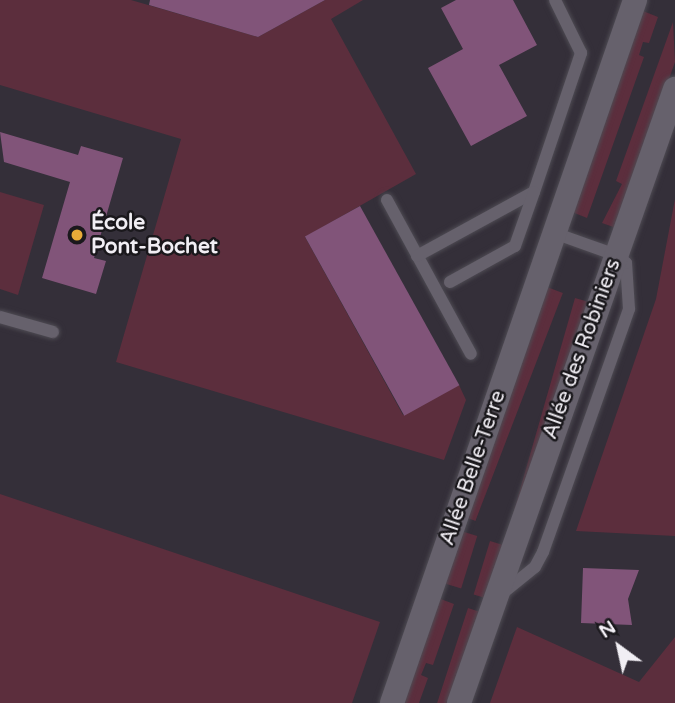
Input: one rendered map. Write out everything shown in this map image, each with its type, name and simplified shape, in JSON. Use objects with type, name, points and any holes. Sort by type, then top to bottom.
[{"type":"street","points":[[554,233],[635,0]]},
{"type":"street","name":"Allée des Robiniers","points":[[460,703],[675,89]]},
{"type":"street","name":"Allée Belle-Terre","points":[[392,703],[554,233]]},
{"type":"lane","points":[[450,282],[515,246],[581,53],[555,0]]},
{"type":"lane","points":[[418,256],[534,192]]},
{"type":"lane","points":[[387,200],[471,354]]},
{"type":"lane","points":[[554,233],[616,255]]},
{"type":"lane","points":[[0,317],[53,332]]},
{"type":"shaded area","points":[[0,0],[131,0],[258,37],[325,0],[363,0],[331,19],[416,174],[305,237],[403,415],[459,385],[466,400],[444,460],[116,362],[181,139],[0,85]]},
{"type":"shaded area","points":[[643,11],[658,17],[649,43],[643,42],[639,55],[644,57],[587,218],[572,212]]},
{"type":"shaded area","points":[[673,22],[675,62],[616,228],[602,223],[622,184],[616,181]]},
{"type":"shaded area","points":[[0,192],[44,205],[18,295],[0,289]]},
{"type":"shaded area","points":[[675,199],[675,536],[576,531],[656,299]]},
{"type":"shaded area","points":[[547,287],[563,293],[475,521],[460,515]]},
{"type":"shaded area","points":[[575,298],[592,303],[525,537],[508,532]]},
{"type":"shaded area","points":[[0,494],[380,622],[352,703],[0,703]]},
{"type":"shaded area","points":[[461,531],[477,536],[461,589],[445,584]]},
{"type":"shaded area","points":[[490,541],[506,546],[490,600],[474,595]]},
{"type":"shaded area","points":[[438,598],[454,604],[433,665],[426,663],[421,675],[428,678],[419,703],[400,703]]},
{"type":"shaded area","points":[[468,608],[483,613],[454,703],[437,703]]},
{"type":"shaded area","points":[[517,627],[639,682],[675,637],[675,703],[490,703]]},
{"type":"building","points":[[150,0],[325,0],[258,37],[149,5]]},
{"type":"building","points":[[456,0],[513,0],[537,45],[499,65],[527,116],[471,146],[428,68],[463,49],[441,8]]},
{"type":"building","points":[[0,132],[78,155],[81,146],[123,158],[94,258],[106,261],[96,294],[42,278],[70,182],[4,162]]},
{"type":"building","points":[[360,206],[459,385],[404,416],[305,237]]},
{"type":"building","points":[[583,568],[639,570],[628,599],[632,625],[581,623]]},
{"type":"place","name":"École Pont-Bochet","points":[[77,235]]}]
